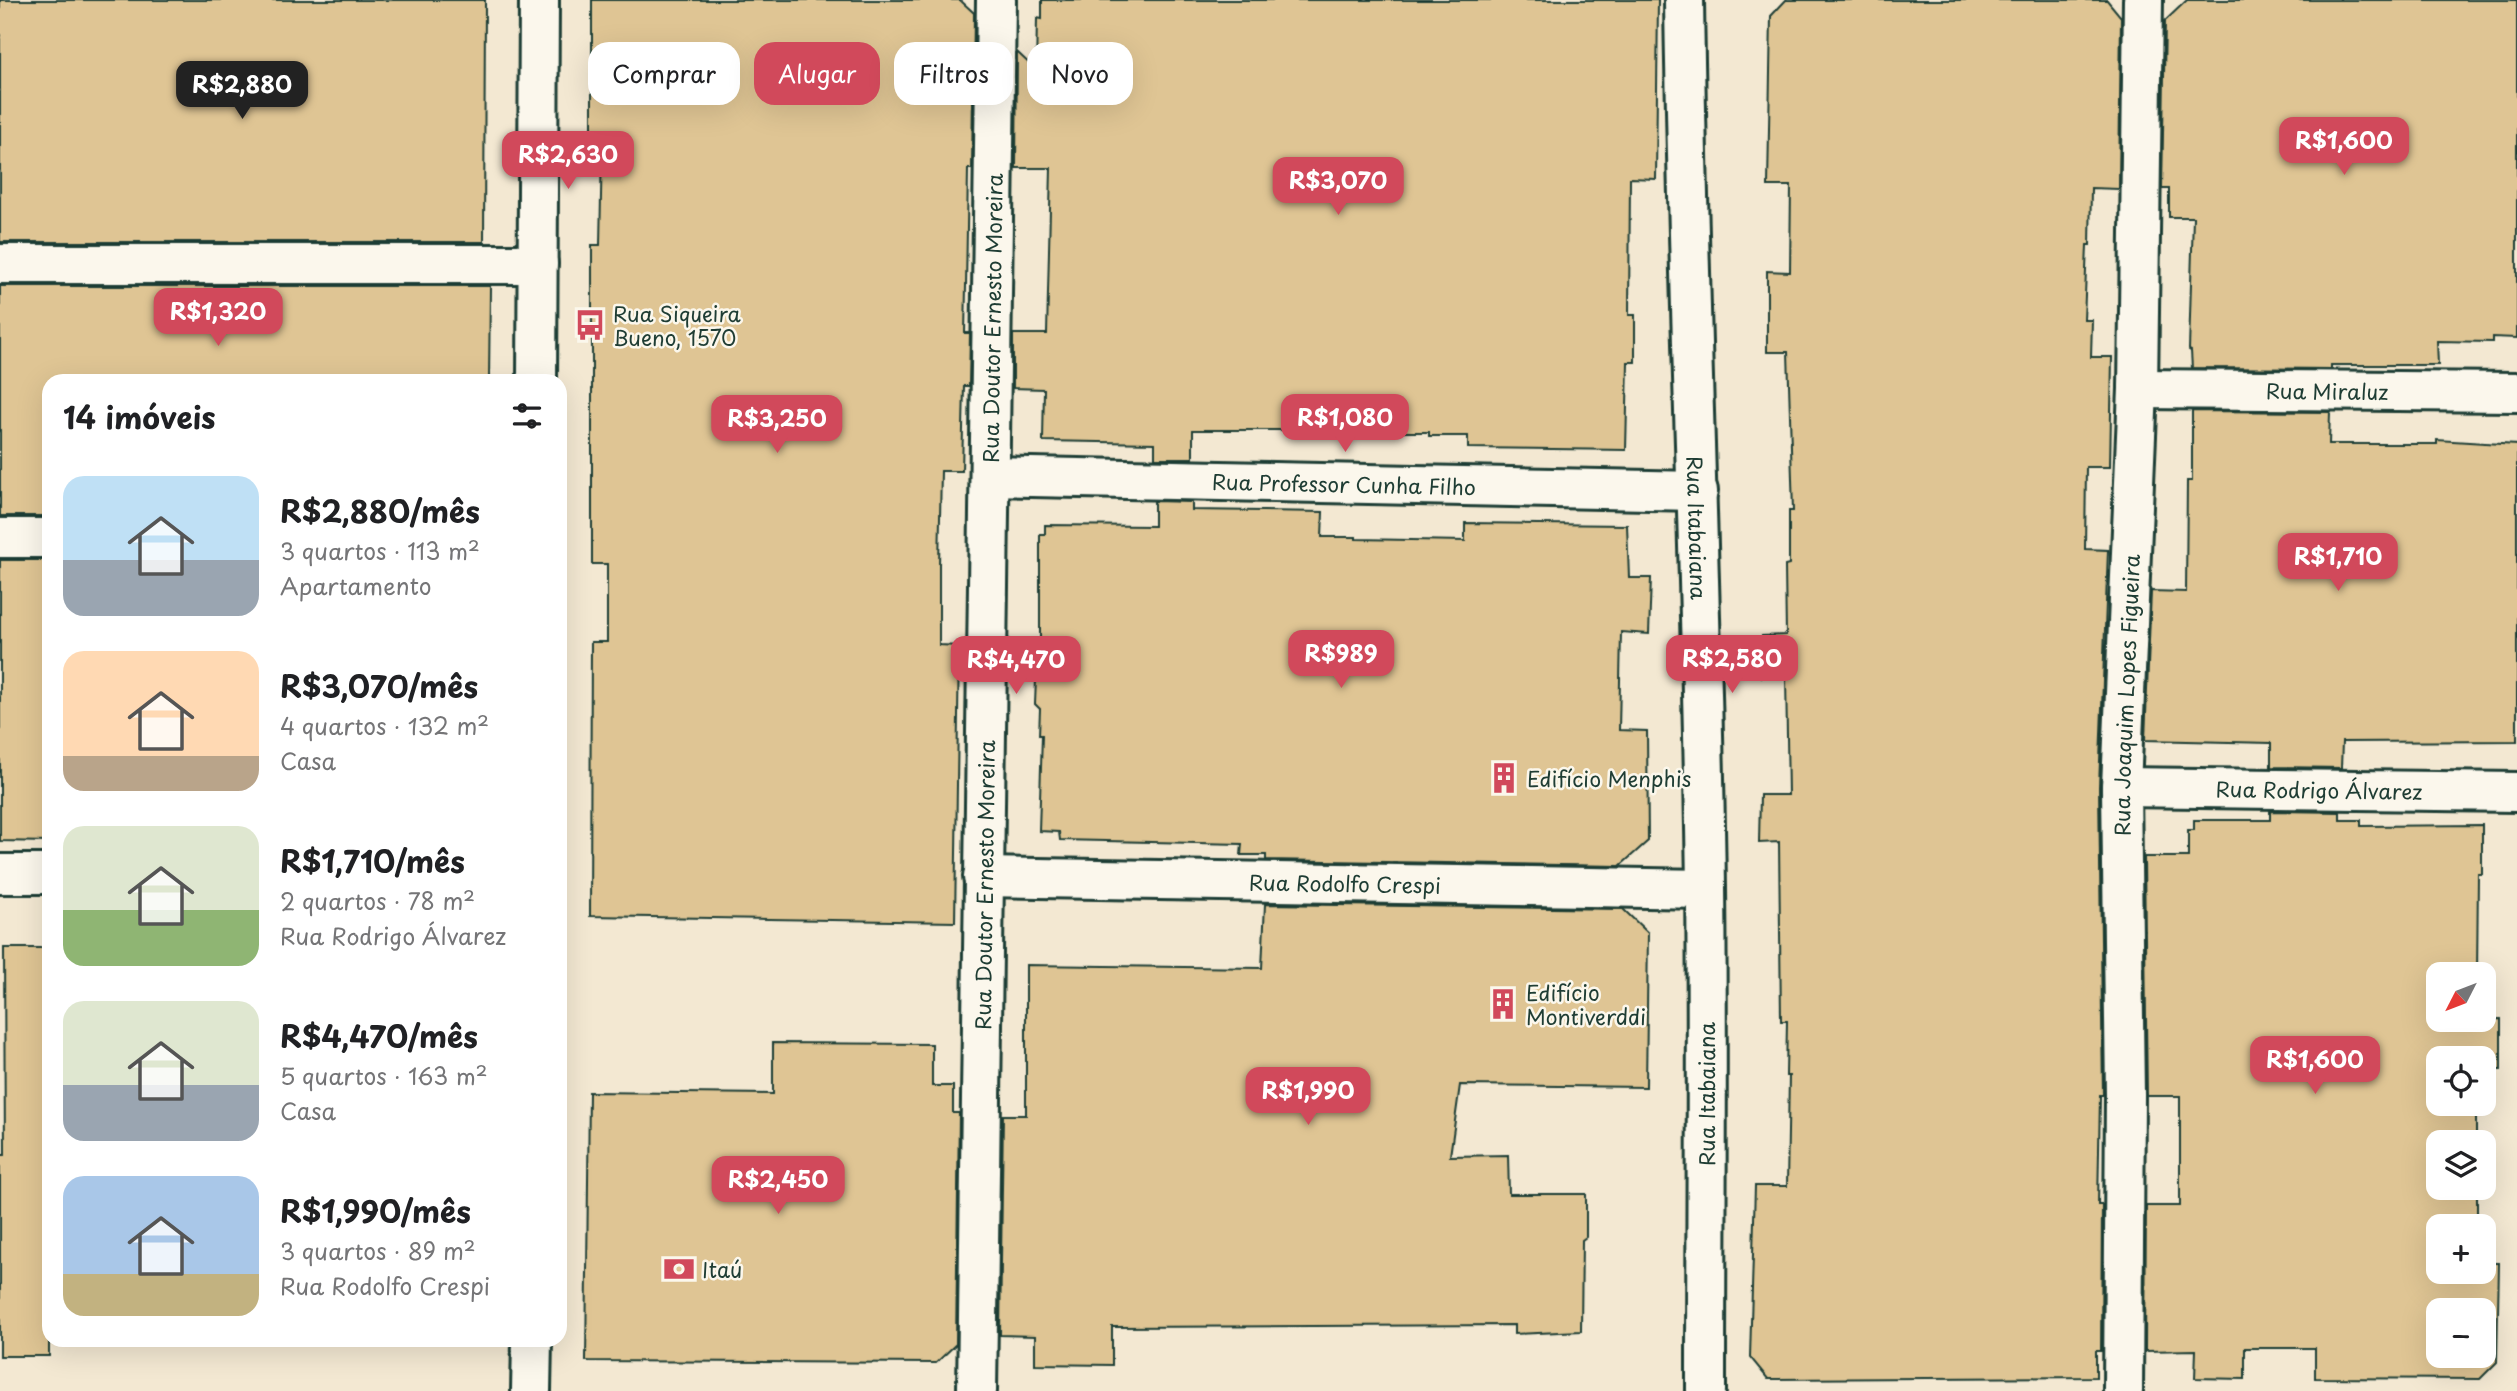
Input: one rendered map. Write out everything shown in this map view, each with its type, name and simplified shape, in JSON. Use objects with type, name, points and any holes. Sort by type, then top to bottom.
[{"type":"street","points":[[537,374],[539,0]]},
{"type":"street","name":"Rua Doutor Ernesto Moreira","points":[[976,1391],[996,0]]},
{"type":"street","name":"Rua Itabaiana","points":[[1684,0],[1706,889],[1706,1391]]},
{"type":"street","name":"Rua Joaquim Lopes Figueira","points":[[2123,1391],[2125,1095],[2121,787],[2138,389],[2143,0]]},
{"type":"street","points":[[0,264],[538,264]]},
{"type":"street","name":"Rua Miraluz","points":[[2138,389],[2517,392]]},
{"type":"street","name":"Rua Professor Cunha Filho","points":[[990,476],[1698,491]]},
{"type":"street","points":[[0,538],[42,538]]},
{"type":"street","name":"Rua Rodrigo Álvarez","points":[[2121,787],[2517,792]]},
{"type":"street","points":[[0,874],[42,874]]},
{"type":"street","name":"Rua Rodolfo Crespi","points":[[983,877],[1706,889]]},
{"type":"street","points":[[531,1391],[532,1347]]},
{"type":"building","points":[[0,0],[485,0],[484,242],[0,242]]},
{"type":"building","points":[[592,0],[960,0],[974,13],[974,42],[894,42],[894,105],[973,105],[972,169],[968,169],[965,333],[970,333],[969,386],[964,386],[962,471],[941,471],[939,645],[959,646],[955,922],[590,916],[591,642],[607,642],[607,564],[592,564],[592,245],[600,245],[602,146],[592,146],[592,105],[740,105],[740,42],[592,42]]},
{"type":"building","points":[[1042,0],[1658,0],[1656,179],[1630,178],[1629,315],[1635,315],[1635,362],[1628,362],[1626,450],[1468,448],[1468,436],[1429,436],[1429,432],[1376,430],[1193,430],[1193,458],[1155,458],[1155,443],[1043,441],[1044,389],[1013,388],[1013,334],[1047,334],[1051,168],[1016,168],[1017,52],[1027,61],[1027,105],[1133,105],[1133,42],[1037,42],[1037,18],[1042,19]]},
{"type":"building","points":[[1786,0],[2107,0],[2121,17],[2119,189],[2091,188],[2084,320],[2092,320],[2091,357],[2112,357],[2110,467],[2086,467],[2085,549],[2108,550],[2099,787],[2103,1095],[2100,1095],[2098,1205],[2102,1205],[2101,1351],[2096,1351],[2096,1377],[1768,1379],[1750,1357],[1755,1186],[1787,1186],[1789,1076],[1786,1076],[1787,1021],[1781,1021],[1779,842],[1759,843],[1760,795],[1788,795],[1786,677],[1761,677],[1762,636],[1786,635],[1785,566],[1789,565],[1789,511],[1793,511],[1788,352],[1767,352],[1767,271],[1790,272],[1791,186],[1768,186],[1771,16]]},
{"type":"building","points":[[2187,0],[2517,0],[2517,338],[2492,337],[2492,342],[2437,341],[2438,365],[2331,365],[2331,369],[2192,368],[2189,350],[2193,217],[2169,217],[2169,189],[2162,189],[2165,21]]},
{"type":"building","points":[[0,286],[490,286],[489,374],[42,374],[42,516],[0,516]]},
{"type":"building","points":[[2192,411],[2330,412],[2329,444],[2437,444],[2437,440],[2517,445],[2517,741],[2342,742],[2341,768],[2271,767],[2271,743],[2145,740],[2151,591],[2186,592],[2187,481],[2192,481]]},
{"type":"building","points":[[1154,501],[1192,502],[1192,510],[1323,512],[1322,537],[1356,539],[1465,541],[1465,523],[1627,525],[1629,578],[1651,578],[1649,634],[1621,632],[1619,730],[1647,731],[1648,841],[1620,866],[1266,860],[1266,855],[1241,855],[1242,844],[1060,840],[1059,832],[1039,831],[1042,735],[1039,735],[1040,709],[1035,704],[1036,679],[1040,678],[1040,534],[1045,534],[1045,525],[1154,526]]},
{"type":"building","points":[[0,560],[42,560],[42,842],[0,841]]},
{"type":"building","points":[[2270,811],[2340,812],[2340,820],[2361,820],[2361,826],[2482,825],[2482,874],[2478,874],[2477,962],[2426,962],[2426,1032],[2496,1032],[2496,1019],[2501,1019],[2501,1070],[2496,1070],[2496,1046],[2426,1046],[2426,1116],[2476,1116],[2476,1130],[2426,1130],[2426,1200],[2477,1200],[2477,1214],[2426,1214],[2426,1284],[2496,1284],[2496,1263],[2499,1263],[2497,1362],[2496,1298],[2426,1298],[2426,1368],[2491,1368],[2480,1379],[2315,1378],[2315,1348],[2245,1348],[2245,1379],[2195,1378],[2196,1350],[2145,1351],[2146,1206],[2180,1206],[2180,1096],[2147,1096],[2144,857],[2188,857],[2188,830],[2194,830],[2194,820],[2270,820]]},
{"type":"building","points":[[1265,904],[1623,909],[1648,933],[1646,1087],[1460,1085],[1450,1156],[1508,1155],[1509,1194],[1586,1194],[1586,1237],[1582,1240],[1581,1331],[1514,1334],[1514,1325],[1112,1327],[1112,1365],[1035,1364],[1035,1336],[1000,1335],[1003,1115],[1026,1115],[1026,965],[1262,968]]},
{"type":"building","points":[[4,948],[42,948],[42,1347],[49,1347],[49,1356],[0,1356],[0,1155],[5,1155]]},
{"type":"building","points":[[773,1043],[932,1044],[932,1086],[953,1086],[953,1113],[959,1113],[956,1344],[936,1363],[586,1361],[589,1092],[773,1094]]},
{"type":"place","name":"Rua Siqueira Bueno, 1570","points":[[590,325]]},
{"type":"place","name":"Edifício Menphis","points":[[1504,778]]},
{"type":"place","name":"Edifício Montiverddi","points":[[1503,1004]]},
{"type":"place","name":"Itaú","points":[[679,1269]]}]
